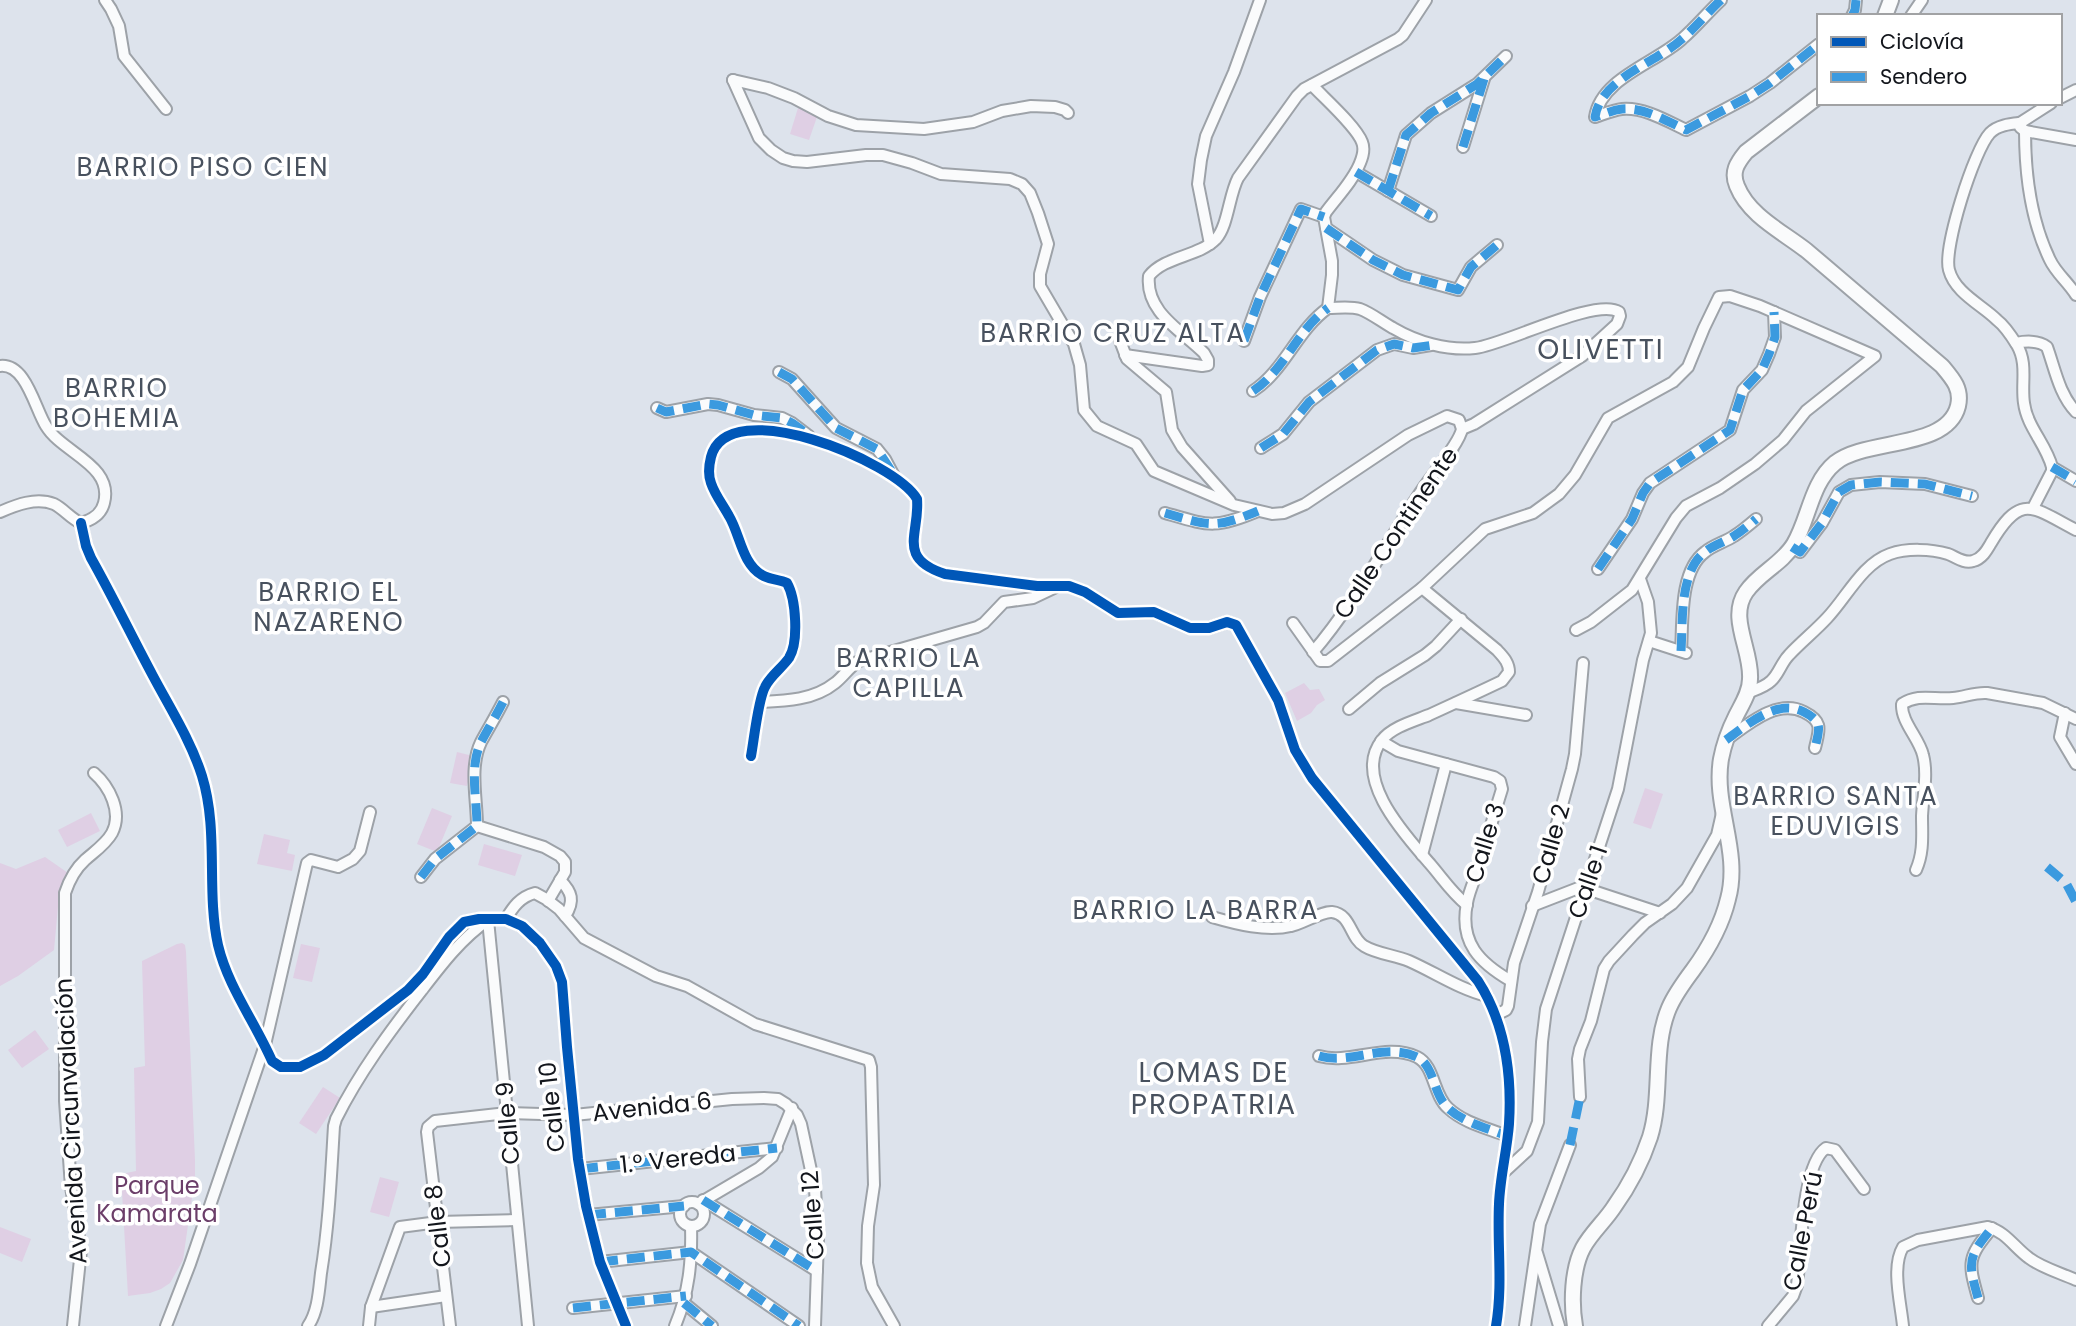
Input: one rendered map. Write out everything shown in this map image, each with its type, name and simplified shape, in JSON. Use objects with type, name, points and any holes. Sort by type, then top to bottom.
[{"type":"main road","points":[[1575,1326],[1573,1314],[1576,1272],[1582,1249],[1625,1192],[1650,1136],[1657,1103],[1660,1049],[1669,1007],[1706,951],[1729,897],[1732,875],[1731,847],[1720,795],[1720,779],[1726,740],[1750,684],[1750,660],[1738,616],[1741,600],[1754,581],[1783,558],[1792,547],[1823,477],[1837,461],[1859,452],[1934,433],[1955,415],[1959,394],[1957,385],[1942,366],[1761,217],[1749,206],[1737,187],[1734,179],[1736,164],[1746,152],[1817,98]]},
{"type":"street","points":[[104,0],[119,26],[124,55],[166,109]]},
{"type":"street","points":[[1210,244],[1198,184],[1200,160],[1206,136],[1234,72],[1260,0]]},
{"type":"street","points":[[1125,355],[1208,365],[1204,353],[1160,313],[1151,296],[1149,276],[1153,271],[1210,244],[1218,237],[1233,189],[1247,163],[1263,146],[1297,96],[1312,85],[1398,39],[1426,0]]},
{"type":"street","points":[[1721,0],[1677,43],[1611,87],[1598,105],[1595,117],[1623,108],[1658,117],[1686,130],[1760,89],[1817,46]]},
{"type":"street","points":[[1388,191],[1406,135],[1431,113],[1477,84],[1506,56]]},
{"type":"street","points":[[1462,147],[1485,76]]},
{"type":"street","name":"Calle Continente","points":[[1068,113],[1055,107],[1031,106],[1002,111],[973,122],[925,129],[856,125],[836,120],[768,88],[733,80],[759,138],[783,158],[807,162],[883,155],[941,174],[1010,179],[1022,184],[1034,203],[1048,244],[1040,274],[1040,286],[1074,345],[1080,365],[1084,410],[1097,426],[1136,444],[1154,471],[1234,505],[1272,514],[1293,510],[1408,436],[1441,418],[1453,416],[1459,420],[1462,429],[1457,442],[1423,488],[1335,624],[1313,652]]},
{"type":"street","points":[[1312,85],[1353,129],[1362,142],[1363,155],[1356,172],[1326,212],[1325,223],[1332,261],[1328,308]]},
{"type":"street","points":[[2022,127],[2049,105]]},
{"type":"street","points":[[2022,127],[2027,176],[2044,246],[2054,267],[2076,295]]},
{"type":"street","points":[[2033,508],[2052,467],[2024,405],[2024,366],[2016,343],[2000,322],[1955,283],[1948,261],[1956,220],[1970,174],[1988,135],[1997,128],[2022,127],[2076,140]]},
{"type":"street","points":[[1356,172],[1431,216]]},
{"type":"street","points":[[1244,341],[1301,209],[1325,223],[1373,261],[1403,275],[1458,290],[1471,267],[1497,244]]},
{"type":"street","points":[[1293,623],[1320,661],[1328,661],[1422,587],[1485,529],[1533,513],[1552,500],[1567,486],[1608,418],[1682,375],[1693,358],[1718,297],[1730,296],[1774,312],[1875,356],[1806,411],[1783,440],[1755,464],[1720,488],[1686,506],[1632,590],[1591,622],[1576,629]]},
{"type":"street","points":[[1253,391],[1271,375],[1316,316],[1328,308],[1358,309],[1396,330],[1446,348],[1477,348],[1578,314],[1611,308],[1619,312],[1617,324],[1582,356],[1462,429]]},
{"type":"street","points":[[1598,569],[1632,519],[1650,483],[1730,430],[1743,390],[1762,370],[1769,354],[1775,337],[1774,312]]},
{"type":"street","points":[[1119,338],[1125,355],[1134,366],[1166,392],[1172,430],[1177,438],[1234,505]]},
{"type":"street","points":[[2016,343],[2034,342],[2047,347],[2054,374],[2076,412]]},
{"type":"street","points":[[1261,447],[1283,433],[1309,402],[1377,350],[1394,344],[1413,348],[1434,345]]},
{"type":"street","points":[[0,366],[6,365],[16,370],[28,388],[46,427],[102,478],[105,487],[103,505],[96,516],[81,523]]},
{"type":"street","points":[[779,372],[798,384],[836,428],[877,449],[895,477]]},
{"type":"street","points":[[657,408],[666,412],[692,406],[718,405],[754,415],[782,418],[814,440]]},
{"type":"street","points":[[751,756],[763,690],[791,653],[794,630],[792,594],[787,583],[765,577],[749,563],[733,522],[710,482],[712,452],[719,444],[743,432],[773,430],[798,434],[854,456],[895,477],[912,491],[917,499],[914,548],[928,568],[945,574],[1079,589],[1118,613],[1154,612],[1191,628],[1209,628],[1227,622],[1236,625],[1278,699],[1295,750],[1312,778],[1478,981],[1496,1015],[1507,1064],[1510,1105],[1498,1221],[1500,1291],[1496,1326]]},
{"type":"street","points":[[2052,467],[2076,481]]},
{"type":"street","points":[[1792,547],[1800,551],[1807,544],[1839,492],[1851,485],[1880,482],[1924,484],[1972,496]]},
{"type":"street","points":[[0,512],[22,504],[43,502],[54,505],[81,523],[91,558],[169,704],[201,775],[208,805],[218,942],[224,964],[238,995],[272,1061],[281,1067],[300,1068],[311,1063],[408,990],[458,927],[471,919],[506,919],[515,905],[535,893],[565,916],[584,938],[656,976],[687,986],[755,1024],[869,1060],[872,1067],[874,1185],[868,1226],[867,1263],[872,1287],[894,1326]]},
{"type":"street","points":[[1747,693],[1771,681],[1786,657],[1829,616],[1854,584],[1889,554],[1920,550],[1937,552],[1969,562],[1975,561],[1988,549],[2009,516],[2024,507],[2033,508],[2076,530]]},
{"type":"street","points":[[1165,513],[1203,524],[1217,525],[1230,523],[1258,511]]},
{"type":"street","points":[[1648,640],[1683,652],[1684,600],[1692,570],[1703,552],[1735,536],[1756,519]]},
{"type":"street","name":"Calle 1","points":[[1502,1174],[1527,1150],[1538,1122],[1546,1009],[1618,789],[1651,633],[1648,603],[1640,579]]},
{"type":"street","points":[[761,702],[798,699],[822,691],[832,686],[859,661],[977,627],[1004,602],[1033,598],[1059,585]]},
{"type":"street","points":[[1422,587],[1504,657],[1509,672],[1502,681],[1397,729],[1381,741],[1374,765],[1379,791],[1394,822],[1467,905],[1466,929],[1473,948],[1485,964],[1511,981]]},
{"type":"street","points":[[1349,709],[1380,683],[1425,655],[1461,619]]},
{"type":"street","name":"Calle 2","points":[[1496,1015],[1508,1006],[1514,963],[1574,762],[1583,663]]},
{"type":"street","points":[[1916,870],[1923,842],[1925,765],[1920,745],[1903,713],[1902,704],[1909,699],[1923,696],[1953,698],[1979,692],[2043,703],[2076,719]]},
{"type":"street","points":[[477,826],[477,756],[481,742],[503,702]]},
{"type":"street","points":[[1455,703],[1526,715]]},
{"type":"street","points":[[1726,740],[1766,713],[1789,708],[1807,713],[1818,723],[1815,748]]},
{"type":"street","points":[[2065,713],[2060,737],[2076,764]]},
{"type":"street","points":[[1381,741],[1398,751],[1446,764],[1422,855]]},
{"type":"street","name":"Calle 3","points":[[1446,764],[1494,777],[1500,781],[1502,789],[1467,905]]},
{"type":"street","name":"Avenida Circunvalación","points":[[72,1326],[81,1250],[71,1187],[65,1101],[65,893],[75,870],[105,842],[115,823],[114,804],[109,791],[94,773]]},
{"type":"street","points":[[1580,1097],[1578,1059],[1604,970],[1609,961],[1645,923],[1679,898],[1717,835],[1723,810]]},
{"type":"street","points":[[166,1326],[265,1045],[307,863],[311,860],[338,867],[353,859],[359,851],[370,812]]},
{"type":"street","points":[[421,877],[435,859],[477,826]]},
{"type":"street","points":[[477,826],[544,847],[560,856],[565,862],[565,872],[548,901]]},
{"type":"street","points":[[560,880],[572,897],[572,904],[565,916]]},
{"type":"street","points":[[1532,906],[1560,893],[1584,887],[1660,913]]},
{"type":"street","points":[[1212,917],[1277,928],[1304,923],[1332,912],[1346,920],[1357,940],[1365,947],[1408,961],[1461,987],[1488,996]]},
{"type":"street","name":"Calle 10","points":[[506,919],[531,933],[560,974],[580,1169],[588,1215],[600,1262],[626,1326]]},
{"type":"street","points":[[308,1326],[319,1290],[328,1231],[336,1119],[377,1050],[406,1010],[448,957],[473,931],[488,920]]},
{"type":"street","name":"Calle 9","points":[[488,920],[528,1326]]},
{"type":"street","points":[[1319,1056],[1351,1058],[1384,1051],[1417,1057],[1427,1068],[1443,1103],[1448,1108],[1468,1122],[1507,1136]]},
{"type":"street","name":"Avenida 6","points":[[428,1127],[435,1121],[507,1113],[574,1115],[732,1099],[778,1099],[792,1108]]},
{"type":"street","points":[[588,1215],[701,1202],[759,1168],[772,1157],[792,1108]]},
{"type":"street","name":"Calle 12","points":[[792,1108],[801,1124],[816,1189],[816,1326]]},
{"type":"street","name":"Calle 8","points":[[428,1127],[450,1326]]},
{"type":"street","points":[[1525,1326],[1540,1224],[1570,1145]]},
{"type":"street","name":"Calle Perú","points":[[1769,1326],[1793,1296],[1797,1286],[1805,1199],[1821,1151],[1826,1148],[1835,1150],[1864,1189]]},
{"type":"street","name":"1.° Vereda","points":[[580,1169],[777,1149]]},
{"type":"street","points":[[701,1202],[817,1271]]},
{"type":"street","points":[[684,1206],[682,1219],[691,1226],[698,1225],[704,1216],[701,1202]]},
{"type":"street","points":[[369,1326],[371,1307],[400,1227],[438,1222],[517,1220]]},
{"type":"street","points":[[675,1326],[690,1279],[691,1226]]},
{"type":"street","points":[[1903,1326],[1898,1260],[1903,1247],[1918,1240],[1992,1228],[2005,1235],[2033,1261],[2076,1280]]},
{"type":"street","points":[[1978,1298],[1970,1261],[1992,1228]]},
{"type":"street","points":[[1536,1251],[1559,1326]]},
{"type":"street","points":[[600,1262],[691,1252],[799,1326]]},
{"type":"street","points":[[371,1307],[446,1296]]},
{"type":"street","points":[[573,1308],[685,1299],[712,1326]]},
{"type":"green space","points":[[798,108],[818,114],[809,140],[790,134]]},
{"type":"green space","points":[[1304,683],[1310,690],[1319,689],[1325,700],[1297,721],[1285,693]]},
{"type":"green space","points":[[457,752],[473,756],[467,786],[450,783]]},
{"type":"green space","points":[[1645,788],[1663,794],[1651,829],[1633,823]]},
{"type":"green space","points":[[432,808],[452,816],[437,852],[417,844]]},
{"type":"green space","points":[[91,813],[100,831],[67,847],[58,830]]},
{"type":"green space","points":[[264,834],[290,840],[287,853],[295,855],[292,871],[257,864]]},
{"type":"green space","points":[[484,844],[522,855],[515,876],[478,865]]},
{"type":"green space","points":[[45,857],[68,873],[59,896],[54,950],[0,986],[0,863],[16,869]]},
{"type":"green space","name":"Parque Kamarata","points":[[182,943],[186,952],[195,1160],[183,1260],[170,1283],[161,1289],[128,1296],[121,1174],[136,1171],[134,1068],[145,1066],[142,961]]},
{"type":"green space","points":[[301,944],[320,948],[312,982],[293,978]]},
{"type":"green space","points":[[35,1030],[49,1049],[22,1068],[8,1050]]},
{"type":"green space","points":[[323,1087],[340,1098],[316,1134],[299,1123]]},
{"type":"green space","points":[[380,1177],[399,1182],[389,1217],[370,1212]]},
{"type":"green space","points":[[0,1227],[31,1239],[22,1262],[0,1253]]},
{"type":"marked path","points":[[1721,0],[1671,48],[1631,72],[1607,92],[1599,103],[1595,117],[1615,110],[1639,110],[1686,130],[1750,96],[1817,46]]},
{"type":"marked path","points":[[1853,14],[1856,0]]},
{"type":"marked path","points":[[1388,191],[1406,135],[1431,113],[1477,84],[1506,56]]},
{"type":"marked path","points":[[1463,147],[1484,79]]},
{"type":"marked path","points":[[1356,172],[1431,216]]},
{"type":"marked path","points":[[1244,341],[1260,297],[1301,209],[1324,217]]},
{"type":"marked path","points":[[1326,228],[1373,260],[1403,275],[1458,290],[1471,267],[1497,245]]},
{"type":"marked path","points":[[1253,391],[1274,372],[1308,327],[1328,308]]},
{"type":"marked path","points":[[1598,569],[1632,519],[1650,483],[1730,430],[1743,390],[1762,370],[1769,354],[1775,337],[1774,312]]},
{"type":"marked path","points":[[1261,448],[1283,434],[1309,402],[1377,350],[1394,344],[1413,348],[1434,345]]},
{"type":"marked path","points":[[779,372],[792,379],[836,428],[877,449],[892,472]]},
{"type":"marked path","points":[[657,408],[666,412],[708,404],[718,405],[754,415],[782,418],[806,433]]},
{"type":"marked path","points":[[2052,467],[2076,481]]},
{"type":"marked path","points":[[1792,547],[1800,552],[1822,523],[1839,492],[1851,485],[1880,482],[1925,484],[1972,496]]},
{"type":"marked path","points":[[1165,513],[1212,524],[1231,521],[1258,511]]},
{"type":"marked path","points":[[1681,651],[1684,598],[1697,561],[1708,550],[1734,536],[1756,519]]},
{"type":"marked path","points":[[421,877],[435,859],[477,826],[474,772],[477,752],[503,702]]},
{"type":"marked path","points":[[1726,740],[1763,715],[1783,708],[1804,712],[1815,719],[1819,731],[1815,748]]},
{"type":"marked path","points":[[2047,867],[2066,883],[2076,902]]},
{"type":"marked path","points":[[1319,1056],[1343,1058],[1393,1052],[1417,1057],[1427,1067],[1439,1096],[1448,1108],[1468,1121],[1507,1136]]},
{"type":"marked path","points":[[1570,1145],[1580,1097]]},
{"type":"marked path","points":[[580,1169],[777,1148]]},
{"type":"marked path","points":[[703,1200],[817,1271]]},
{"type":"marked path","points":[[588,1215],[684,1206]]},
{"type":"marked path","points":[[1978,1298],[1972,1276],[1972,1261],[1978,1247],[1992,1228]]},
{"type":"marked path","points":[[600,1262],[691,1252],[799,1326]]},
{"type":"marked path","points":[[573,1308],[686,1296]]},
{"type":"marked path","points":[[684,1303],[712,1326]]},
{"type":"cycle path","points":[[751,756],[763,693],[770,679],[789,658],[794,642],[795,621],[793,599],[787,583],[765,577],[750,564],[733,523],[710,480],[711,457],[724,439],[747,431],[778,432],[812,439],[878,467],[903,484],[917,499],[915,552],[930,568],[945,574],[1037,586],[1069,586],[1085,592],[1118,613],[1154,612],[1190,628],[1209,628],[1227,622],[1236,625],[1278,700],[1295,750],[1312,778],[1478,981],[1495,1014],[1508,1068],[1510,1106],[1499,1204],[1499,1295],[1496,1326]]},
{"type":"cycle path","points":[[81,523],[91,558],[180,725],[202,776],[210,818],[213,903],[218,945],[235,990],[272,1061],[281,1067],[300,1067],[324,1055],[408,990],[464,922],[506,919],[522,926],[540,943],[556,966],[562,982],[578,1159],[586,1206],[600,1262],[626,1326]]},
{"type":"district","name":"BARRIO PISO CIEN","points":[[203,167]]},
{"type":"district","name":"BARRIO CRUZ ALTA","points":[[1113,333]]},
{"type":"district","name":"OLIVETTI","points":[[1601,349]]},
{"type":"district","name":"BARRIO BOHEMIA","points":[[117,403]]},
{"type":"district","name":"BARRIO EL NAZARENO","points":[[329,607]]},
{"type":"district","name":"BARRIO LA CAPILLA","points":[[909,673]]},
{"type":"district","name":"BARRIO SANTA EDUVIGIS","points":[[1836,811]]},
{"type":"district","name":"BARRIO LA BARRA","points":[[1196,910]]},
{"type":"district","name":"LOMAS DE PROPATRIA","points":[[1214,1088]]}]
